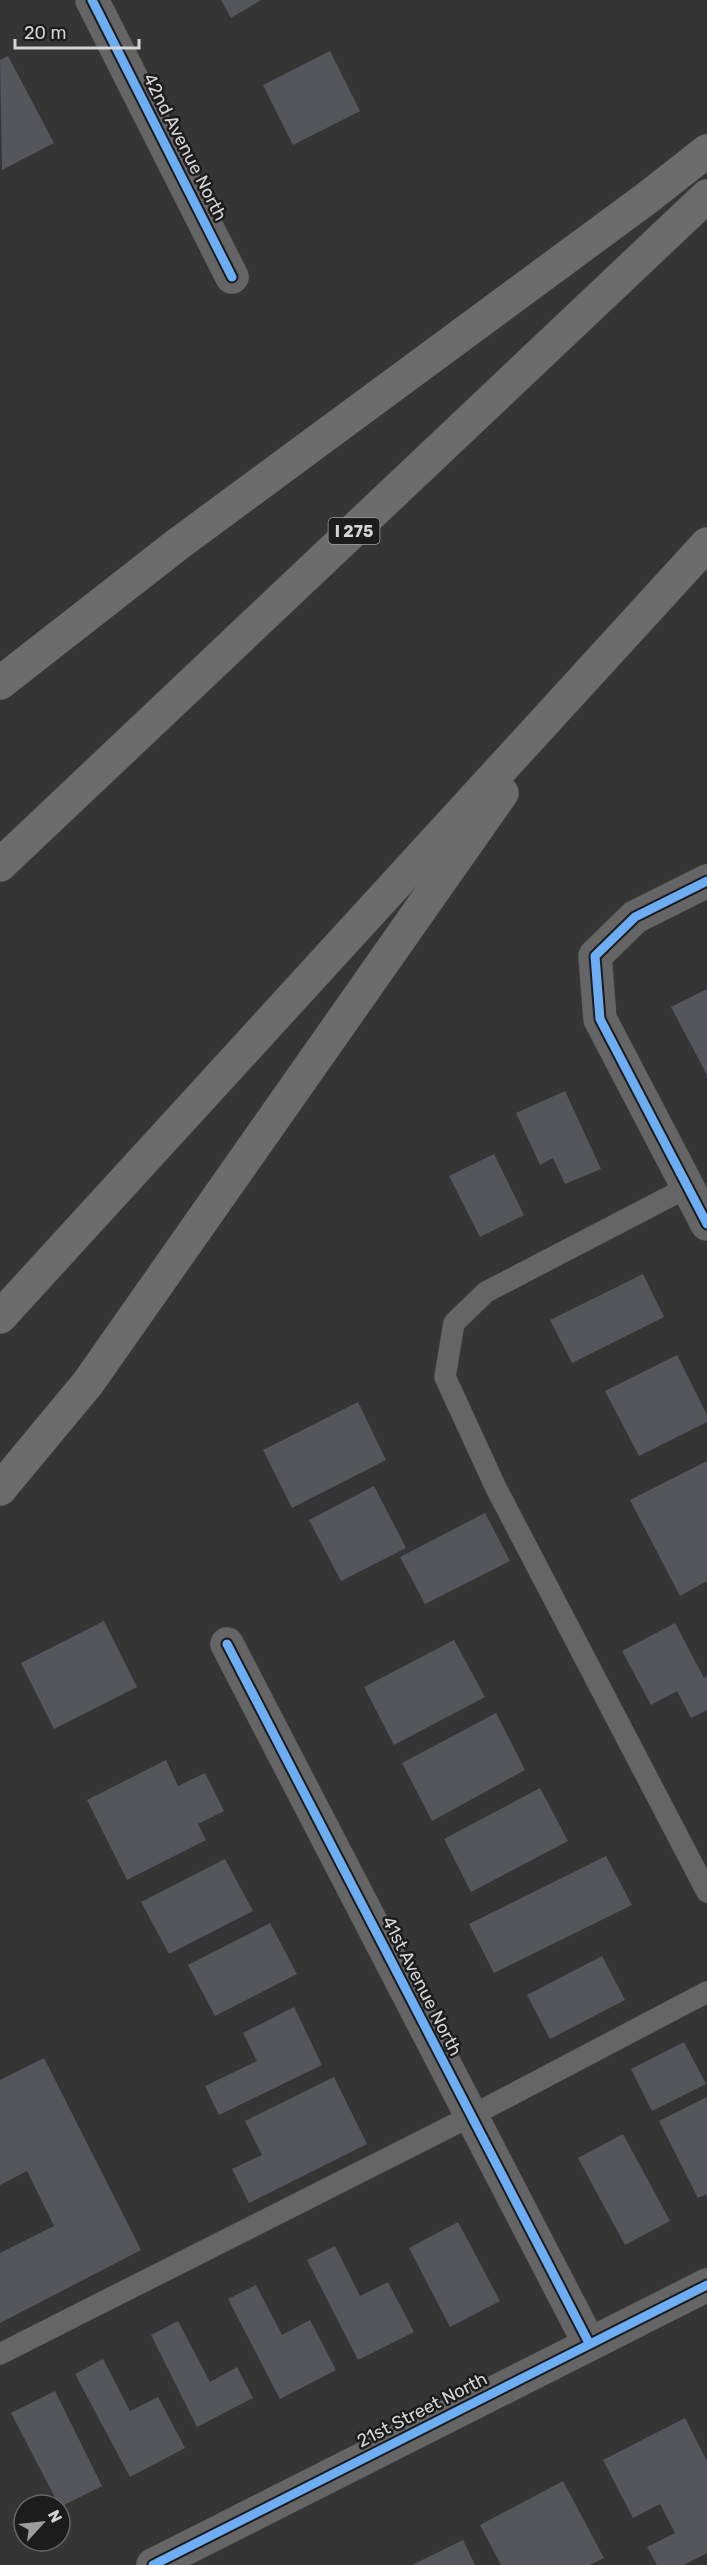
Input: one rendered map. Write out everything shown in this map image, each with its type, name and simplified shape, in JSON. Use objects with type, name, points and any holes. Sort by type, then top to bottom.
[{"type":"highway","points":[[0,683],[178,544],[707,151]]},
{"type":"highway","name":"I 275","points":[[0,865],[707,196]]},
{"type":"highway","points":[[0,1317],[707,544]]},
{"type":"highway","points":[[0,1489],[88,1383],[581,681]]},
{"type":"street","name":"42nd Avenue North","points":[[92,0],[232,278]]},
{"type":"street","points":[[707,881],[635,917],[595,956],[600,1019],[707,1224]]},
{"type":"street","name":"41st Avenue North","points":[[226,1644],[589,2343]]},
{"type":"street","name":"21st Street North","points":[[153,2565],[707,2285]]},
{"type":"lane","points":[[688,1187],[486,1292],[454,1323],[445,1377],[496,1488],[707,1892]]},
{"type":"lane","points":[[0,2354],[471,2116],[707,1992]]},
{"type":"building","points":[[221,0],[261,0],[231,18]]},
{"type":"building","points":[[330,51],[360,111],[293,145],[263,85]]},
{"type":"building","points":[[8,56],[54,143],[2,170],[0,60]]},
{"type":"building","points":[[707,989],[707,1075],[671,1007]]},
{"type":"building","points":[[565,1091],[601,1169],[565,1184],[553,1158],[540,1165],[516,1113]]},
{"type":"building","points":[[494,1154],[524,1215],[480,1237],[449,1176]]},
{"type":"building","points":[[643,1274],[664,1317],[572,1363],[550,1320]]},
{"type":"building","points":[[677,1355],[707,1415],[707,1422],[639,1456],[605,1391]]},
{"type":"building","points":[[358,1402],[386,1460],[292,1508],[263,1450]]},
{"type":"building","points":[[707,1461],[707,1581],[680,1596],[630,1500]]},
{"type":"building","points":[[374,1486],[406,1548],[341,1581],[309,1520]]},
{"type":"building","points":[[485,1513],[510,1561],[425,1604],[400,1557]]},
{"type":"building","points":[[104,1621],[137,1687],[54,1729],[21,1663]]},
{"type":"building","points":[[675,1623],[704,1678],[707,1676],[707,1710],[691,1718],[677,1691],[651,1705],[622,1651]]},
{"type":"building","points":[[454,1640],[485,1697],[394,1745],[364,1687]]},
{"type":"building","points":[[496,1713],[525,1770],[432,1821],[402,1763]]},
{"type":"building","points":[[166,1760],[178,1786],[205,1773],[224,1811],[198,1824],[206,1840],[127,1880],[87,1800]]},
{"type":"building","points":[[540,1788],[568,1841],[471,1892],[444,1839]]},
{"type":"building","points":[[606,1856],[632,1905],[494,1973],[469,1924]]},
{"type":"building","points":[[225,1859],[253,1911],[169,1954],[141,1902]]},
{"type":"building","points":[[270,1923],[297,1974],[215,2016],[188,1965]]},
{"type":"building","points":[[602,1956],[625,2000],[550,2039],[527,1995]]},
{"type":"building","points":[[294,2007],[322,2065],[219,2115],[205,2086],[257,2061],[243,2033]]},
{"type":"building","points":[[684,2042],[706,2084],[652,2111],[631,2069]]},
{"type":"building","points":[[44,2058],[141,2250],[0,2323],[0,2253],[54,2226],[27,2171],[0,2185],[0,2080]]},
{"type":"building","points":[[334,2077],[367,2144],[249,2203],[232,2169],[262,2155],[245,2121]]},
{"type":"building","points":[[707,2097],[707,2194],[698,2198],[659,2121]]},
{"type":"building","points":[[623,2134],[670,2221],[625,2245],[578,2158]]},
{"type":"building","points":[[458,2222],[500,2301],[450,2327],[409,2248]]},
{"type":"building","points":[[335,2246],[360,2296],[388,2282],[414,2332],[358,2360],[307,2260]]},
{"type":"building","points":[[256,2285],[282,2335],[310,2320],[336,2370],[280,2399],[228,2299]]},
{"type":"building","points":[[178,2321],[210,2382],[237,2367],[253,2398],[197,2427],[151,2335]]},
{"type":"building","points":[[103,2359],[130,2411],[158,2397],[185,2448],[130,2477],[75,2374]]},
{"type":"building","points":[[55,2391],[102,2486],[72,2501],[72,2493],[53,2493],[11,2413]]},
{"type":"building","points":[[685,2418],[707,2461],[707,2553],[684,2565],[657,2565],[647,2547],[675,2533],[660,2504],[633,2518],[603,2460]]},
{"type":"building","points":[[563,2481],[604,2558],[590,2565],[501,2565],[480,2525]]},
{"type":"building","points":[[463,2540],[475,2565],[412,2565]]},
{"type":"cycle path","points":[[92,0],[232,277]]},
{"type":"cycle path","points":[[707,881],[635,917],[595,956],[600,1019],[707,1224]]},
{"type":"cycle path","points":[[227,1644],[589,2343]]},
{"type":"cycle path","points":[[153,2565],[707,2285]]}]
